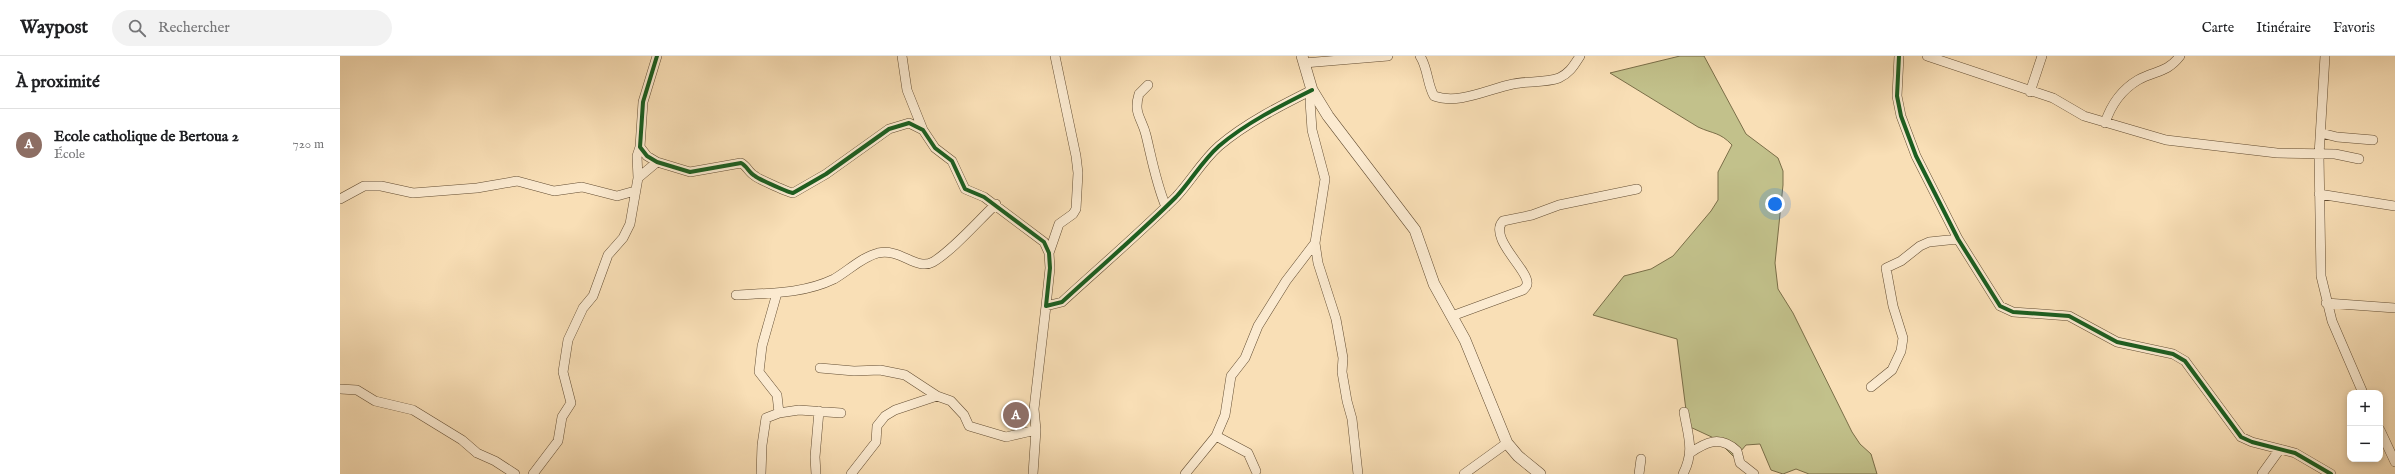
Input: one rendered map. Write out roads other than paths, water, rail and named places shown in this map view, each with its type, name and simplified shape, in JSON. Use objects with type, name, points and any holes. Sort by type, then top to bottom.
[{"type":"street","points":[[533,474],[558,441],[562,418],[571,403],[563,372],[568,340],[583,308],[596,289],[608,254],[623,238],[630,224],[638,178],[637,156],[640,147],[643,102],[657,56]]},
{"type":"street","points":[[902,56],[907,90],[923,130],[935,148],[952,161],[965,189],[984,196],[1041,238],[1049,253]]},
{"type":"street","points":[[1033,474],[1036,430],[1034,409],[1038,391],[1050,268],[1049,253],[1059,224],[1074,214],[1076,209],[1078,173],[1055,56]]},
{"type":"street","points":[[1388,56],[1303,60],[1312,90],[1342,137],[1415,230],[1434,284],[1465,340],[1507,443],[1518,456],[1540,474]]},
{"type":"street","points":[[1420,56],[1424,61],[1430,90],[1434,96],[1438,98],[1458,98],[1513,84],[1558,78],[1569,72],[1580,56]]},
{"type":"street","points":[[1899,56],[1898,96],[1901,116],[1930,188],[1958,239],[2000,306],[2006,310],[2068,316],[2117,342],[2173,354],[2185,361],[2241,437],[2252,442],[2296,453],[2331,474]]},
{"type":"street","points":[[1927,56],[2030,92],[2054,98],[2084,116],[2166,140],[2277,153],[2319,155],[2335,154],[2359,159]]},
{"type":"street","points":[[2030,92],[2042,56]]},
{"type":"street","points":[[2105,123],[2111,105],[2121,93],[2138,80],[2172,67],[2180,56]]},
{"type":"street","points":[[2325,56],[2322,74],[2319,155],[2321,276],[2326,303],[2338,338],[2362,390]]},
{"type":"street","points":[[1148,85],[1139,94],[1138,116],[1144,129],[1152,170],[1166,207]]},
{"type":"street","points":[[1046,306],[1062,302],[1166,207],[1220,145],[1270,111],[1312,90]]},
{"type":"street","points":[[1312,90],[1310,101],[1312,130],[1325,179],[1315,243],[1318,263],[1336,319],[1343,358],[1342,372],[1352,419],[1358,474]]},
{"type":"street","points":[[640,147],[648,156],[657,162],[690,172],[740,163],[755,176],[772,183],[788,193],[793,193],[826,174],[889,129],[909,123],[923,130]]},
{"type":"street","points":[[2321,133],[2337,137],[2373,140]]},
{"type":"street","points":[[638,178],[657,162]]},
{"type":"street","points":[[340,199],[364,186],[373,185],[413,193],[477,188],[517,181],[554,191],[582,187],[617,196],[635,191]]},
{"type":"street","points":[[1452,316],[1523,290],[1526,286],[1528,282],[1514,262],[1499,231],[1500,225],[1503,221],[1532,215],[1559,205],[1637,189]]},
{"type":"street","points":[[2319,194],[2395,206]]},
{"type":"street","points":[[736,295],[777,293],[814,287],[835,278],[877,253],[899,253],[916,263],[931,263],[996,204]]},
{"type":"street","points":[[1871,387],[1892,370],[1901,352],[1903,338],[1893,306],[1886,268],[1901,261],[1920,246],[1929,242],[1958,239]]},
{"type":"street","points":[[1185,474],[1216,436],[1225,415],[1231,376],[1245,358],[1258,326],[1286,281],[1315,243]]},
{"type":"street","points":[[777,293],[762,346],[759,372],[777,395],[779,413]]},
{"type":"street","points":[[2326,303],[2395,308]]},
{"type":"street","points":[[820,368],[854,371],[880,370],[905,375],[936,396],[951,401],[964,415],[969,426],[1006,437],[1036,430]]},
{"type":"street","points":[[340,388],[357,390],[375,401],[413,410],[462,440],[477,452],[495,461],[515,474]]},
{"type":"street","points":[[851,474],[876,442],[877,426],[884,416],[895,410],[936,396]]},
{"type":"street","points":[[816,474],[815,456],[820,411]]},
{"type":"street","points":[[761,474],[762,445],[766,418],[779,413],[820,411],[841,414]]},
{"type":"street","points":[[1682,474],[1689,463],[1690,453],[1684,412]]},
{"type":"street","points":[[1216,436],[1248,452],[1256,471]]},
{"type":"street","points":[[2383,436],[2395,462]]},
{"type":"street","points":[[1690,453],[1705,443],[1721,442],[1736,451],[1740,463],[1754,474]]},
{"type":"street","points":[[1464,474],[1507,443]]},
{"type":"street","points":[[2262,474],[2280,449]]},
{"type":"street","points":[[1639,474],[1641,459]]},
{"type":"place","name":"Ecole catholique de Bertoua 2","points":[[1016,415]]}]
